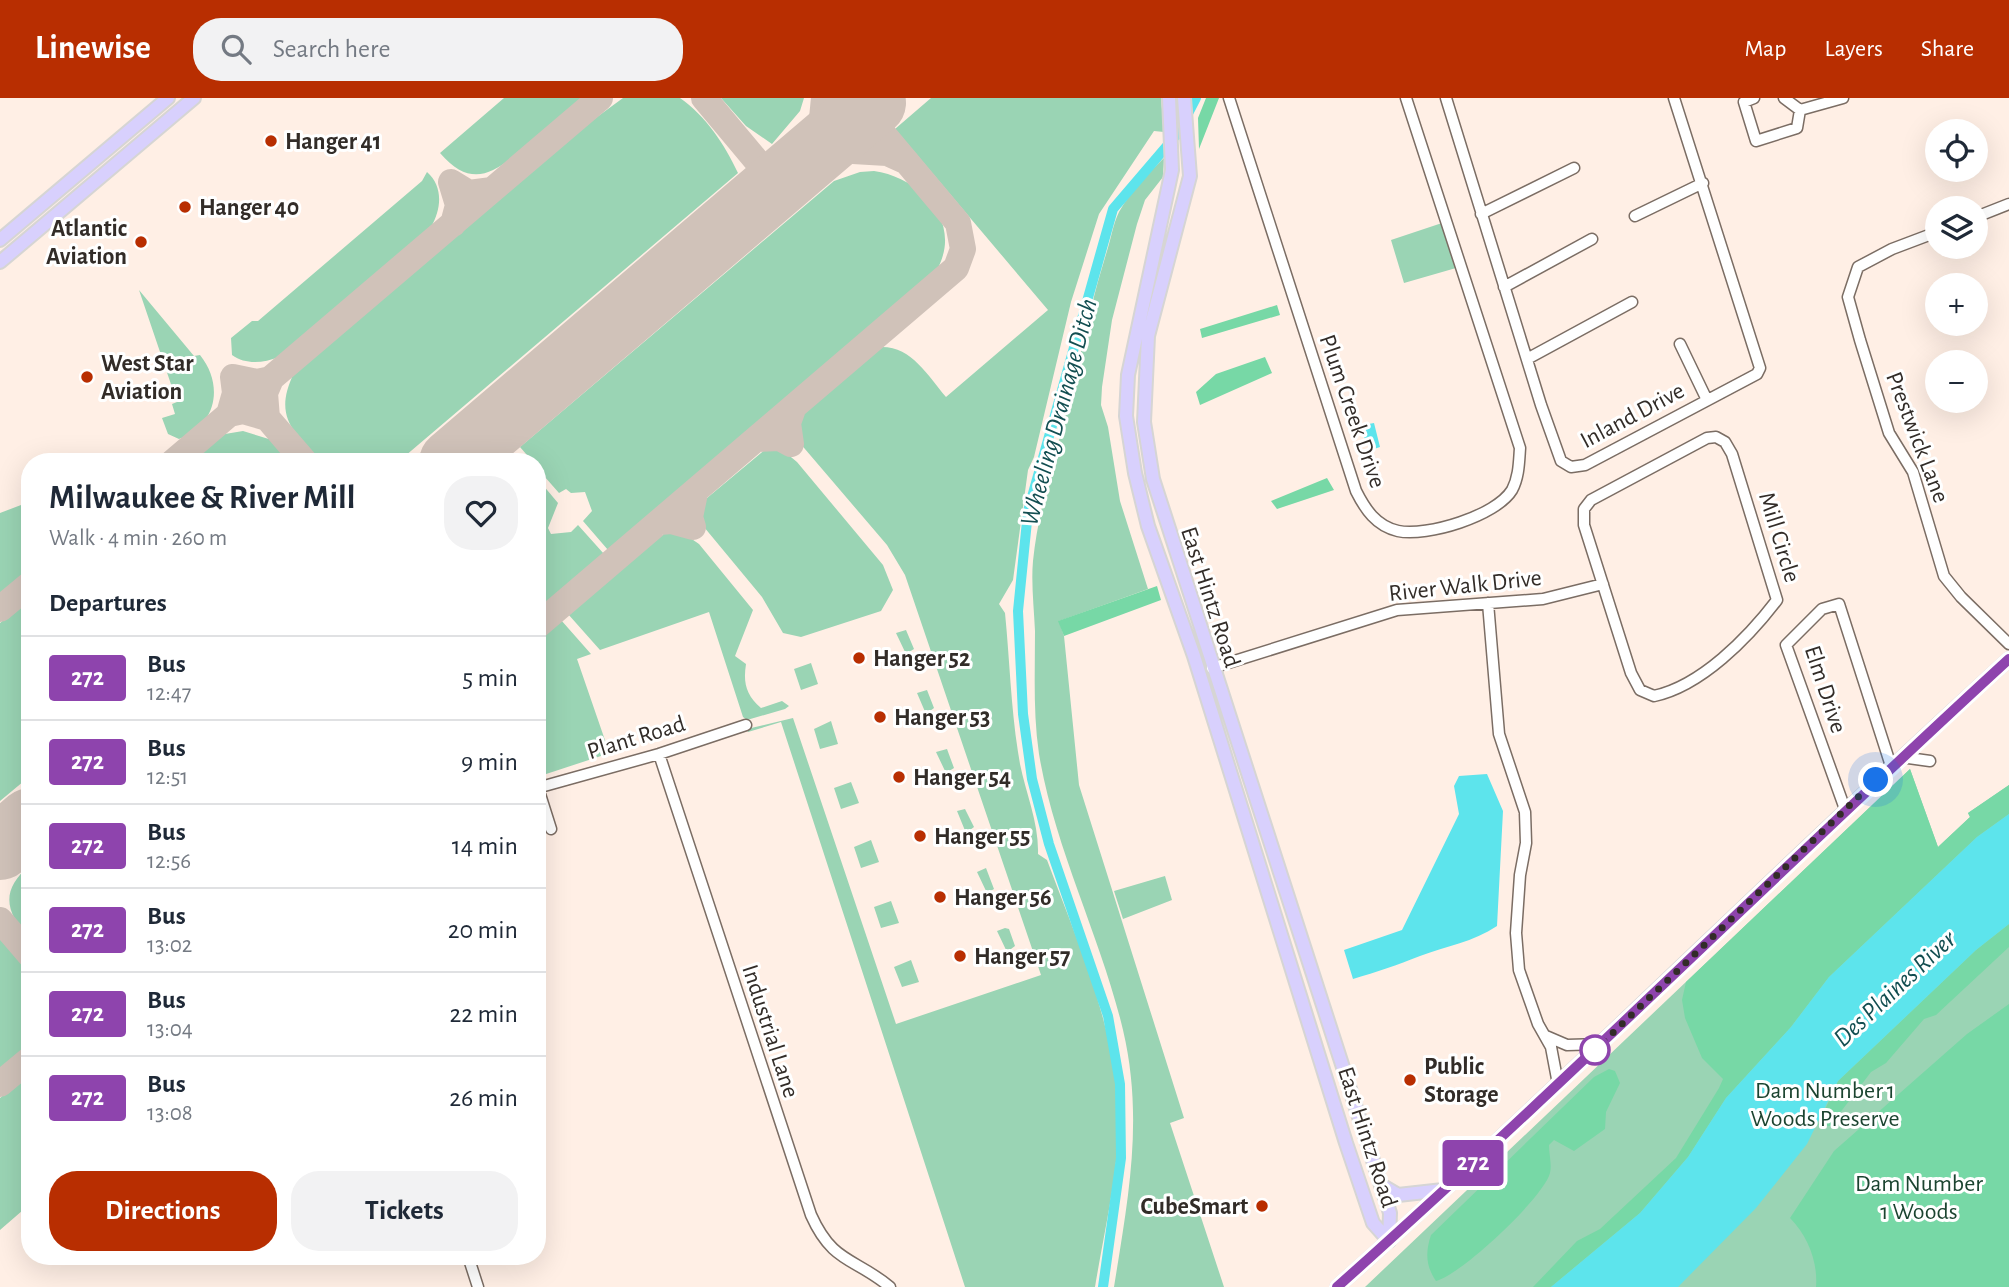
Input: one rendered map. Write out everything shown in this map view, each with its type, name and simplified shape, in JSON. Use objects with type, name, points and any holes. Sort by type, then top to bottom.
[{"type":"main road","points":[[0,240],[168,98]]},
{"type":"main road","points":[[0,262],[194,98]]},
{"type":"main road","name":"East Hintz Road","points":[[1169,98],[1172,170],[1128,375],[1126,416],[1135,473],[1148,526],[1194,656],[1346,1143],[1373,1223],[1390,1241]]},
{"type":"main road","name":"East Hintz Road","points":[[1184,98],[1190,176],[1148,336],[1144,422],[1153,479],[1390,1213],[1390,1241]]},
{"type":"main road","points":[[1337,1287],[1602,1044],[1845,808],[2009,659]]},
{"type":"main road","points":[[1381,1185],[1398,1195],[1444,1190]]},
{"type":"street","name":"Plum Creek Drive","points":[[1229,98],[1356,491],[1365,509],[1379,523],[1398,531],[1423,531],[1455,524],[1492,509],[1511,491],[1519,470],[1520,448],[1406,98]]},
{"type":"street","name":"Inland Drive","points":[[1446,98],[1561,461],[1571,467],[1585,465],[1757,374],[1760,368],[1674,98]]},
{"type":"street","points":[[1754,98],[1744,102],[1756,141],[1797,128],[1800,110]]},
{"type":"street","points":[[1784,98],[1800,110]]},
{"type":"street","points":[[1800,110],[1843,98]]},
{"type":"street","points":[[1481,215],[1574,168]]},
{"type":"street","points":[[1635,216],[1703,183]]},
{"type":"street","points":[[1988,213],[2008,207]]},
{"type":"street","name":"Prestwick Lane","points":[[1925,237],[1892,249],[1858,267],[1848,297],[1889,433],[1913,472],[1944,576],[1961,597],[2009,644]]},
{"type":"street","points":[[1504,287],[1592,239]]},
{"type":"street","points":[[1527,359],[1632,302]]},
{"type":"street","name":"Inland Drive","points":[[1680,344],[1707,400]]},
{"type":"street","name":"Mill Circle","points":[[1716,437],[1725,442],[1732,454],[1777,600],[1775,604],[1720,660],[1696,678],[1654,696],[1640,690],[1634,680],[1603,584],[1583,517],[1584,509],[1591,500],[1707,438],[1716,437]]},
{"type":"street","name":"River Walk Drive","points":[[1212,668],[1396,610],[1543,599],[1603,584]]},
{"type":"street","points":[[1488,603],[1499,734],[1525,812],[1526,843],[1520,875],[1516,933],[1519,970],[1538,1024],[1551,1047],[1558,1084]]},
{"type":"street","name":"Elm Drive","points":[[1845,808],[1786,645],[1822,609],[1839,604],[1896,762]]},
{"type":"street","name":"Plant Road","points":[[546,786],[659,754],[746,725]]},
{"type":"street","name":"Industrial Lane","points":[[659,754],[811,1215],[821,1238],[836,1254],[887,1286]]},
{"type":"street","points":[[1896,762],[1930,761]]},
{"type":"street","points":[[546,814],[551,830]]},
{"type":"street","points":[[1545,1035],[1567,1045],[1602,1044]]},
{"type":"street","points":[[471,1265],[478,1287]]},
{"type":"green space","points":[[504,98],[582,98],[509,160],[487,172],[465,172],[440,153]]},
{"type":"green space","points":[[623,98],[680,98],[698,113],[714,132],[738,173],[409,453],[312,453],[294,432],[286,412],[285,401],[294,373],[582,128]]},
{"type":"green space","points":[[721,98],[804,98],[800,111],[772,144],[746,126]]},
{"type":"green space","points":[[931,98],[1161,98],[1164,132],[1154,131],[1099,214],[1071,302],[1034,457],[1028,470],[1013,580],[999,604],[1005,613],[1017,745],[1034,820],[1038,854],[1047,860],[1085,962],[1097,996],[1114,1067],[1118,1139],[1112,1194],[1095,1287],[965,1287],[781,722],[748,732],[747,729],[793,718],[896,1024],[1041,975],[905,575],[887,545],[799,442],[797,431],[804,413],[882,347],[893,348],[911,357],[946,397],[1048,310],[895,129]]},
{"type":"green space","points":[[1206,98],[1219,98],[1199,149],[1198,118]]},
{"type":"green space","points":[[1164,158],[1163,177],[1145,200],[1137,224],[1112,320],[1101,405],[1108,427],[1120,501],[1148,589],[1059,621],[1064,636],[1079,785],[1184,1118],[1170,1123],[1224,1287],[1114,1287],[1132,1159],[1129,1063],[1114,995],[1046,790],[1036,723],[1032,569],[1041,511],[1115,221],[1134,190]]},
{"type":"green space","points":[[874,171],[892,175],[923,194],[934,207],[942,221],[945,238],[943,255],[935,273],[608,550],[583,521],[592,511],[585,492],[571,493],[566,489],[559,493],[546,478],[546,453],[525,453],[520,447],[834,181],[860,172]]},
{"type":"green space","points":[[427,172],[436,185],[439,199],[431,227],[279,357],[255,362],[232,355],[231,338],[252,321],[258,321],[422,181]]},
{"type":"green space","points":[[1442,223],[1456,268],[1404,283],[1391,240]]},
{"type":"green space","points":[[139,290],[194,356],[200,355],[212,379],[213,403],[209,414],[192,433],[179,439],[168,434],[162,418],[175,414],[172,404],[177,402]]},
{"type":"green space","points":[[1277,305],[1280,315],[1202,338],[1200,329]]},
{"type":"green space","points":[[1265,357],[1272,373],[1200,405],[1196,392],[1216,374]]},
{"type":"green space","points":[[243,431],[272,440],[283,453],[201,453],[225,434]]},
{"type":"green space","points":[[767,448],[780,448],[797,462],[883,565],[893,590],[881,611],[801,637],[783,633],[762,597],[704,527],[699,512],[701,503]]},
{"type":"green space","points":[[1327,478],[1334,490],[1277,509],[1271,501]]},
{"type":"green space","points":[[546,489],[558,503],[548,528],[551,534],[571,532],[578,525],[604,554],[546,604]]},
{"type":"green space","points":[[21,505],[21,576],[0,594],[0,513]]},
{"type":"green space","points":[[677,529],[699,544],[753,610],[735,656],[746,664],[747,688],[756,703],[761,708],[782,701],[789,706],[785,709],[747,720],[743,717],[709,612],[600,650],[568,614],[666,532]]},
{"type":"green space","points":[[1157,586],[1161,600],[1064,636],[1058,621]]},
{"type":"green space","points":[[21,606],[21,784],[0,801],[0,623]]},
{"type":"green space","points":[[561,620],[591,654],[577,659],[607,746],[602,748],[604,755],[546,774],[546,632]]},
{"type":"green space","points":[[906,630],[914,649],[906,654],[896,633]]},
{"type":"green space","points":[[811,663],[818,684],[801,690],[794,669]]},
{"type":"green space","points":[[927,690],[934,708],[926,714],[917,693]]},
{"type":"green space","points":[[831,721],[838,744],[820,749],[814,729]]},
{"type":"green space","points":[[947,749],[954,768],[946,773],[936,752]]},
{"type":"green space","name":"Dam Number 1 Woods Preserve","points":[[1910,769],[1938,847],[1970,817],[1968,813],[2009,785],[2009,1287],[1365,1287]]},
{"type":"green space","points":[[1910,769],[1938,847],[1970,817],[1968,813],[2009,785],[2009,814],[1977,837],[1829,977],[1791,1027],[1726,1098],[1688,1157],[1640,1213],[1551,1287],[1533,1287],[1577,1241],[1600,1229],[1676,1158],[1719,1088],[1723,1079],[1702,1058],[1685,1018],[1682,1000],[1686,982]]},
{"type":"green space","points":[[851,782],[859,803],[841,809],[834,788]]},
{"type":"green space","points":[[965,809],[974,827],[966,833],[957,811]]},
{"type":"green space","points":[[871,840],[879,862],[861,868],[854,847]]},
{"type":"green space","points":[[986,868],[994,889],[987,893],[977,872]]},
{"type":"green space","points":[[21,873],[21,929],[9,901]]},
{"type":"green space","points":[[1165,876],[1172,900],[1123,919],[1114,891]]},
{"type":"green space","points":[[891,901],[899,923],[881,928],[874,907]]},
{"type":"green space","name":"Dam Number 1 Woods","points":[[2009,924],[2009,947],[1936,1015],[1924,1019],[1886,1063],[1871,1072],[1830,1126],[1818,1125],[1838,1081],[1976,950]]},
{"type":"green space","points":[[1009,929],[1015,946],[1007,952],[997,931]]},
{"type":"green space","points":[[0,938],[21,962],[21,1052],[0,1069]]},
{"type":"green space","points":[[911,960],[919,982],[902,987],[894,967]]},
{"type":"green space","name":"Dam Number 1 Woods","points":[[2009,1004],[2009,1287],[1816,1287],[1810,1250],[1802,1233],[1790,1218],[1834,1151],[1967,1034]]},
{"type":"green space","points":[[1609,1069],[1615,1071],[1620,1083],[1606,1112],[1605,1129],[1574,1151],[1554,1140],[1549,1145],[1550,1173],[1533,1199],[1481,1251],[1448,1276],[1436,1281],[1428,1259],[1431,1235],[1594,1077]]},
{"type":"green space","points":[[21,1080],[21,1212],[0,1230],[0,1098]]},
{"type":"water","points":[[1374,423],[1380,447],[1371,450],[1358,426]]},
{"type":"water","points":[[1487,774],[1503,811],[1497,926],[1469,940],[1353,979],[1344,950],[1402,930],[1459,814],[1454,786],[1459,776]]},
{"type":"water","name":"Des Plaines River","points":[[2009,814],[2009,924],[1976,950],[1838,1081],[1807,1144],[1756,1208],[1678,1287],[1551,1287],[1640,1213],[1688,1157],[1726,1098],[1791,1027],[1829,977],[1977,837]]},
{"type":"waterway","name":"Wheeling Drainage Ditch","points":[[1103,1287],[1121,1158],[1120,1084],[1108,1016],[1049,844],[1032,779],[1023,714],[1018,611],[1028,511],[1113,209],[1178,133],[1196,98]]},
{"type":"taxiway","points":[[184,453],[600,98]]},
{"type":"taxiway","points":[[704,98],[760,165],[762,186],[753,205]]},
{"type":"taxiway","points":[[824,98],[819,149],[887,153],[907,162]]},
{"type":"taxiway","points":[[546,618],[956,268],[963,249],[958,223],[853,98]]},
{"type":"taxiway","points":[[453,224],[458,205],[451,182],[469,193],[492,190]]},
{"type":"taxiway","points":[[233,377],[257,382],[271,379],[265,393],[267,418],[243,411],[229,414],[235,393],[233,377]]},
{"type":"taxiway","points":[[256,405],[297,453]]},
{"type":"taxiway","points":[[758,439],[780,438],[791,444],[788,423],[793,409]]},
{"type":"taxiway","points":[[660,522],[671,521],[693,527],[690,517],[695,493]]},
{"type":"taxiway","points":[[0,609],[21,592]]},
{"type":"taxiway","points":[[0,920],[21,944]]},
{"type":"taxiway","points":[[0,1084],[21,1066]]},
{"type":"runway","points":[[463,453],[873,103]]},
{"type":"runway","points":[[0,847],[21,829]]},
{"type":"bus line","name":"272","points":[[1337,1287],[1647,1002],[1845,808],[2009,659]]},
{"type":"place","name":"Hanger 41","points":[[271,141]]},
{"type":"place","name":"Hanger 40","points":[[185,207]]},
{"type":"place","name":"Atlantic Aviation","points":[[141,242]]},
{"type":"place","name":"West Star Aviation","points":[[87,377]]},
{"type":"place","name":"Hanger 52","points":[[859,658]]},
{"type":"place","name":"Hanger 53","points":[[880,717]]},
{"type":"place","name":"Hanger 54","points":[[899,777]]},
{"type":"place","name":"Hanger 55","points":[[920,836]]},
{"type":"place","name":"Hanger 56","points":[[940,897]]},
{"type":"place","name":"Hanger 57","points":[[960,956]]},
{"type":"place","name":"Public Storage","points":[[1410,1080]]},
{"type":"place","name":"CubeSmart","points":[[1262,1206]]},
{"type":"route","points":[[1595,1050],[1876,780]]}]
